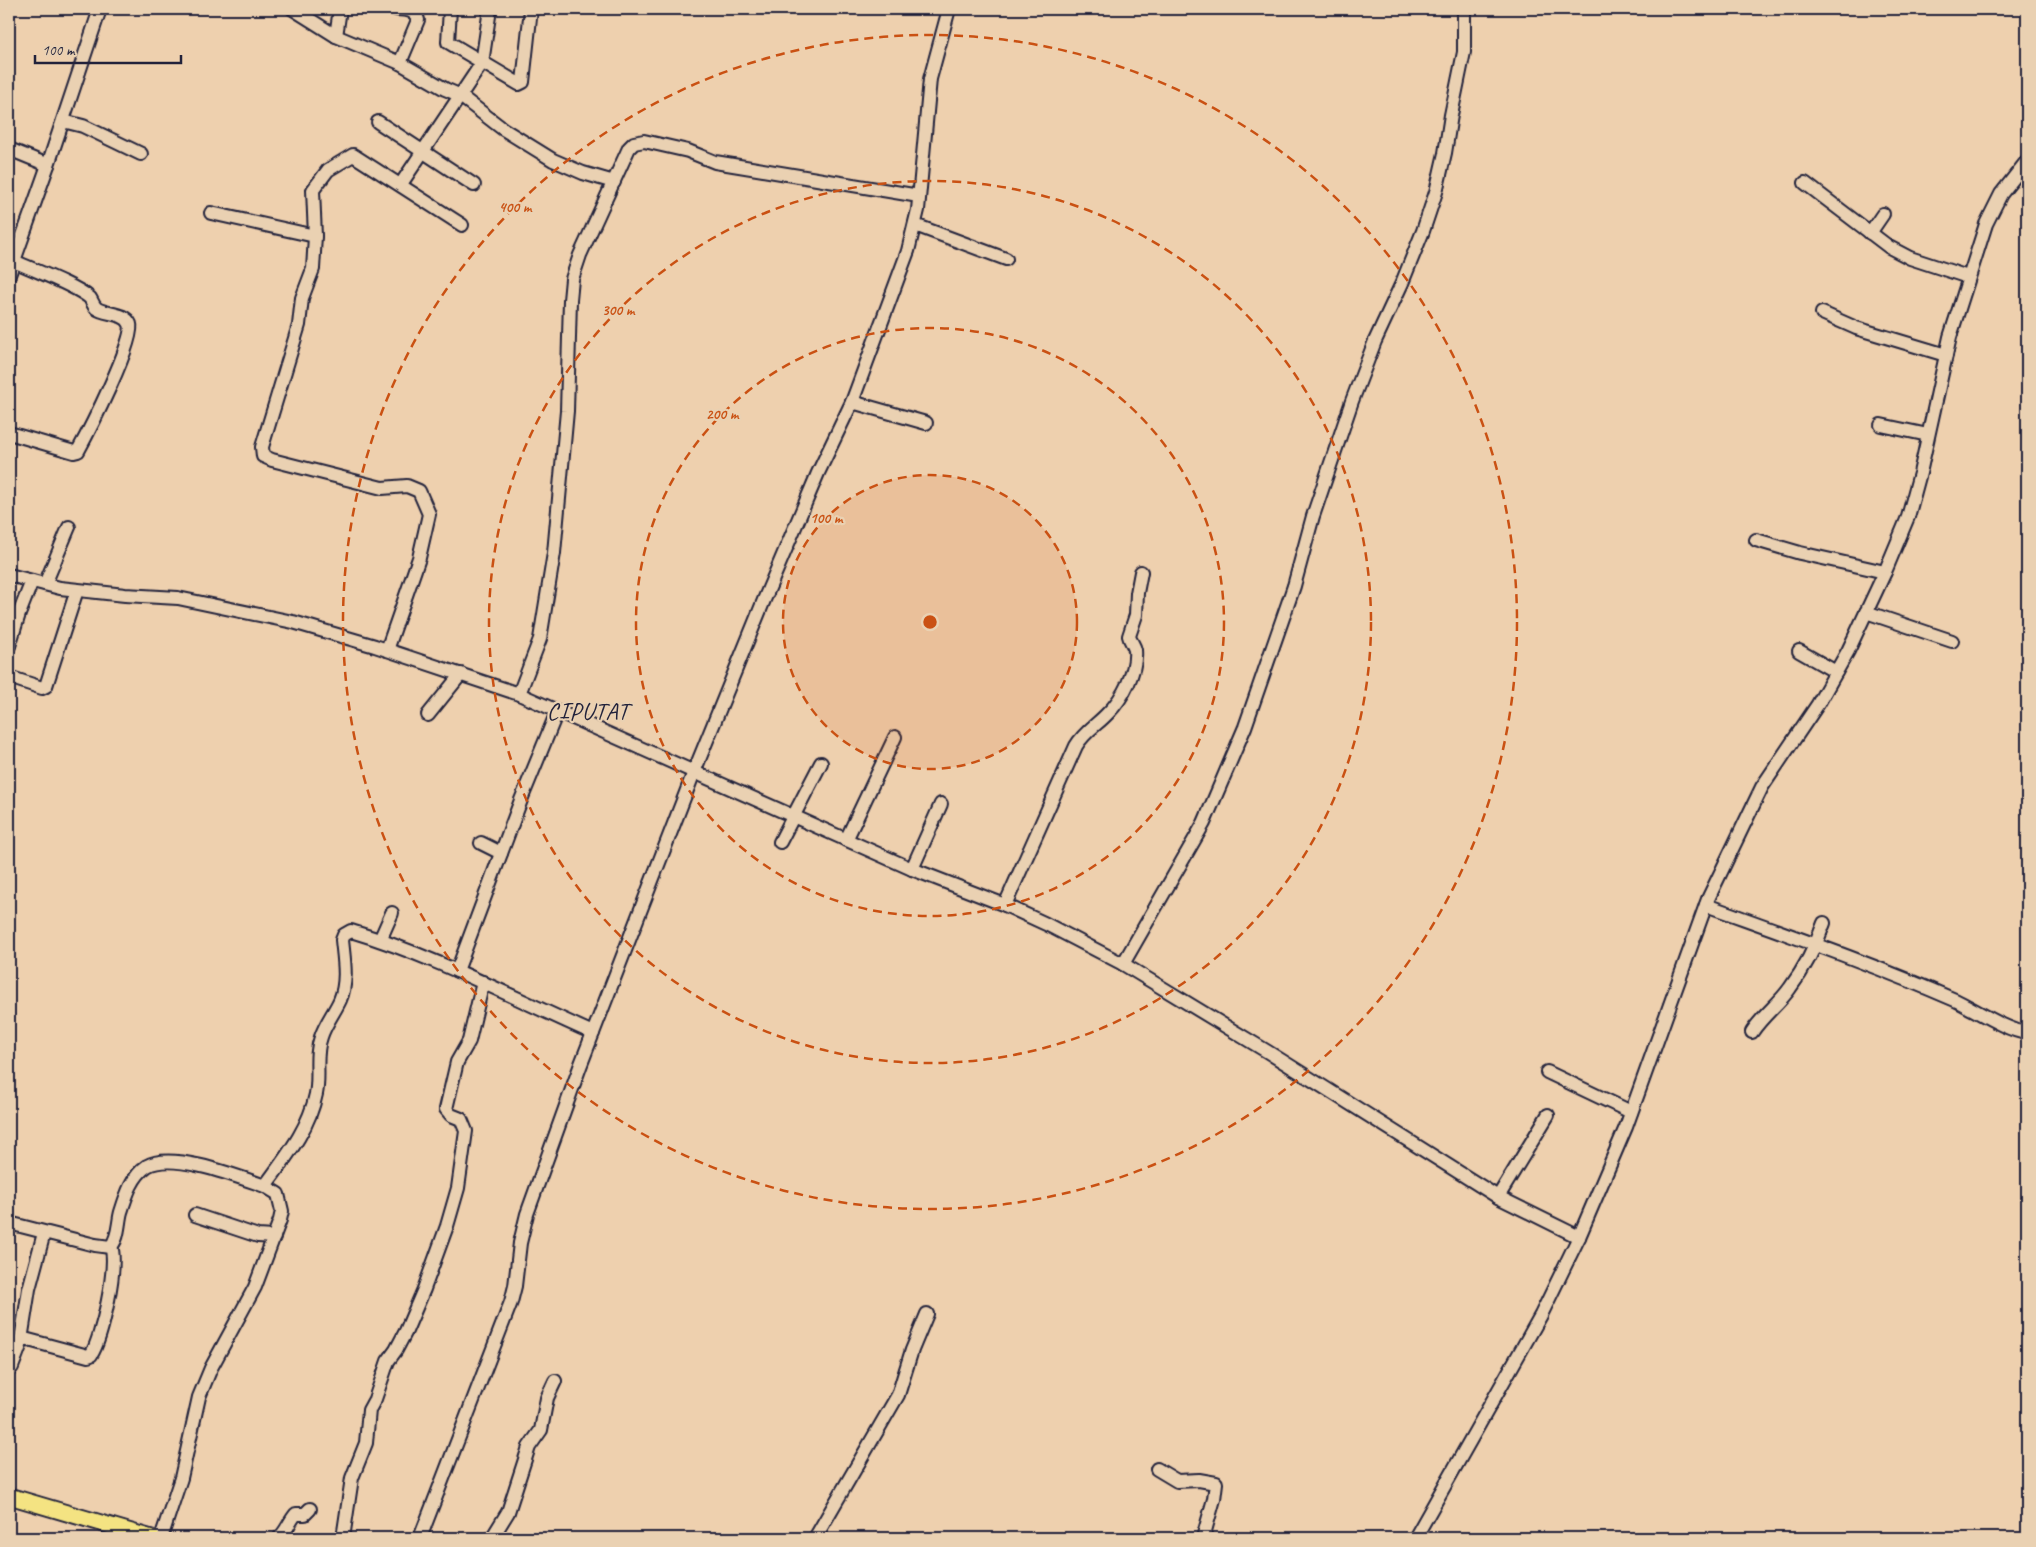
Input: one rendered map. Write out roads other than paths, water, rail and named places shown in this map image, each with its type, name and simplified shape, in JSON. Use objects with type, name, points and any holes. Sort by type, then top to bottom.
[{"type":"main road","points":[[9,1496],[152,1538]]},
{"type":"street","points":[[9,275],[100,9]]},
{"type":"street","points":[[293,9],[336,36],[400,63],[445,90],[460,95],[503,130],[553,160],[583,173],[614,182]]},
{"type":"street","points":[[336,36],[340,9]]},
{"type":"street","points":[[396,9],[411,11],[416,14],[418,20],[400,63]]},
{"type":"street","points":[[450,9],[448,42],[517,83],[523,82],[531,9]]},
{"type":"street","points":[[401,184],[482,63],[490,9]]},
{"type":"street","points":[[420,1538],[511,1302],[515,1286],[520,1243],[527,1214],[593,1033],[694,772],[792,532],[852,402],[900,273],[915,225],[930,79],[949,9]]},
{"type":"street","points":[[1123,964],[1204,823],[1246,727],[1294,586],[1313,516],[1352,401],[1375,340],[1402,283],[1423,231],[1436,192],[1446,153],[1451,115],[1464,52],[1464,9]]},
{"type":"street","points":[[63,121],[84,126],[141,154]]},
{"type":"street","points":[[378,122],[474,185]]},
{"type":"street","points":[[519,694],[540,639],[554,553],[567,411],[572,279],[580,255],[629,148],[634,143],[644,142],[688,151],[715,162],[919,196]]},
{"type":"street","points":[[9,149],[48,165]]},
{"type":"street","points":[[381,648],[419,558],[429,514],[419,491],[407,486],[382,488],[272,460],[263,456],[262,447],[299,325],[302,298],[313,269],[315,236],[313,190],[328,170],[353,155],[401,184],[462,225]]},
{"type":"street","points":[[1415,1538],[1541,1315],[1579,1237],[1631,1112],[1706,905],[1762,787],[1818,704],[1836,672],[1885,572],[1908,517],[1946,355],[1968,277],[1986,224],[2000,194],[2027,161]]},
{"type":"street","points":[[1805,183],[1889,247],[1910,258],[1968,277]]},
{"type":"street","points":[[211,213],[315,236]]},
{"type":"street","points":[[1870,233],[1883,214]]},
{"type":"street","points":[[915,225],[1006,259]]},
{"type":"street","points":[[9,434],[74,452],[78,451],[110,387],[130,330],[130,323],[124,318],[97,308],[87,296],[14,261]]},
{"type":"street","points":[[1822,313],[1856,328],[1946,355]]},
{"type":"street","points":[[852,402],[926,423]]},
{"type":"street","points":[[1881,425],[1928,435]]},
{"type":"street","points":[[9,646],[19,614],[69,527]]},
{"type":"street","points":[[1756,540],[1800,553],[1885,572]]},
{"type":"street","points":[[1005,905],[1076,746],[1080,739],[1117,703],[1132,673],[1135,651],[1129,636],[1136,615],[1136,593],[1141,572]]},
{"type":"street","points":[[9,575],[38,583],[77,590],[178,598],[293,622],[363,642],[519,694],[912,869],[1005,905],[1123,964],[1268,1052],[1498,1197],[1579,1237]]},
{"type":"street","points":[[9,677],[42,688],[46,686],[77,590]]},
{"type":"street","points":[[1866,612],[1952,641]]},
{"type":"street","points":[[1799,651],[1836,672]]},
{"type":"street","points":[[428,715],[461,674]]},
{"type":"street","points":[[457,972],[501,853],[557,712]]},
{"type":"street","points":[[846,840],[895,737]]},
{"type":"street","points":[[780,842],[821,763]]},
{"type":"street","points":[[912,869],[941,804]]},
{"type":"street","points":[[481,843],[501,853]]},
{"type":"street","points":[[1706,905],[1816,945],[1954,1000],[2014,1030],[2027,1033]]},
{"type":"street","points":[[380,940],[392,913]]},
{"type":"street","points":[[1752,1032],[1790,989],[1816,945],[1824,923]]},
{"type":"street","points":[[265,1186],[295,1143],[310,1117],[316,1092],[316,1054],[321,1036],[341,998],[346,976],[342,940],[344,935],[351,931],[380,940],[483,982],[593,1033]]},
{"type":"street","points":[[343,1538],[352,1478],[366,1443],[369,1410],[375,1399],[388,1361],[406,1331],[424,1289],[453,1207],[466,1131],[461,1120],[451,1115],[446,1109],[457,1062],[469,1041],[483,982]]},
{"type":"street","points":[[1547,1072],[1631,1112]]},
{"type":"street","points":[[1498,1197],[1548,1115]]},
{"type":"street","points":[[22,1338],[88,1356],[91,1355],[112,1283],[114,1258],[112,1246],[128,1191],[142,1170],[149,1165],[160,1161],[199,1166],[276,1191],[282,1207],[274,1237],[255,1287],[204,1382],[181,1478],[161,1538]]},
{"type":"street","points":[[195,1215],[258,1236],[274,1237]]},
{"type":"street","points":[[9,1223],[95,1245],[112,1246]]},
{"type":"street","points":[[9,1370],[12,1367],[22,1338],[28,1297],[44,1233]]},
{"type":"street","points":[[815,1538],[898,1395],[912,1350],[927,1314]]},
{"type":"street","points":[[492,1538],[508,1512],[530,1447],[541,1430],[547,1398],[555,1381]]},
{"type":"street","points":[[1157,1469],[1177,1481],[1199,1480],[1216,1483],[1214,1499],[1203,1538]]},
{"type":"street","points":[[279,1538],[285,1532],[289,1521],[296,1514],[305,1514],[310,1510]]},
{"type":"district","name":"CIPUTAT","points":[[588,711]]}]
